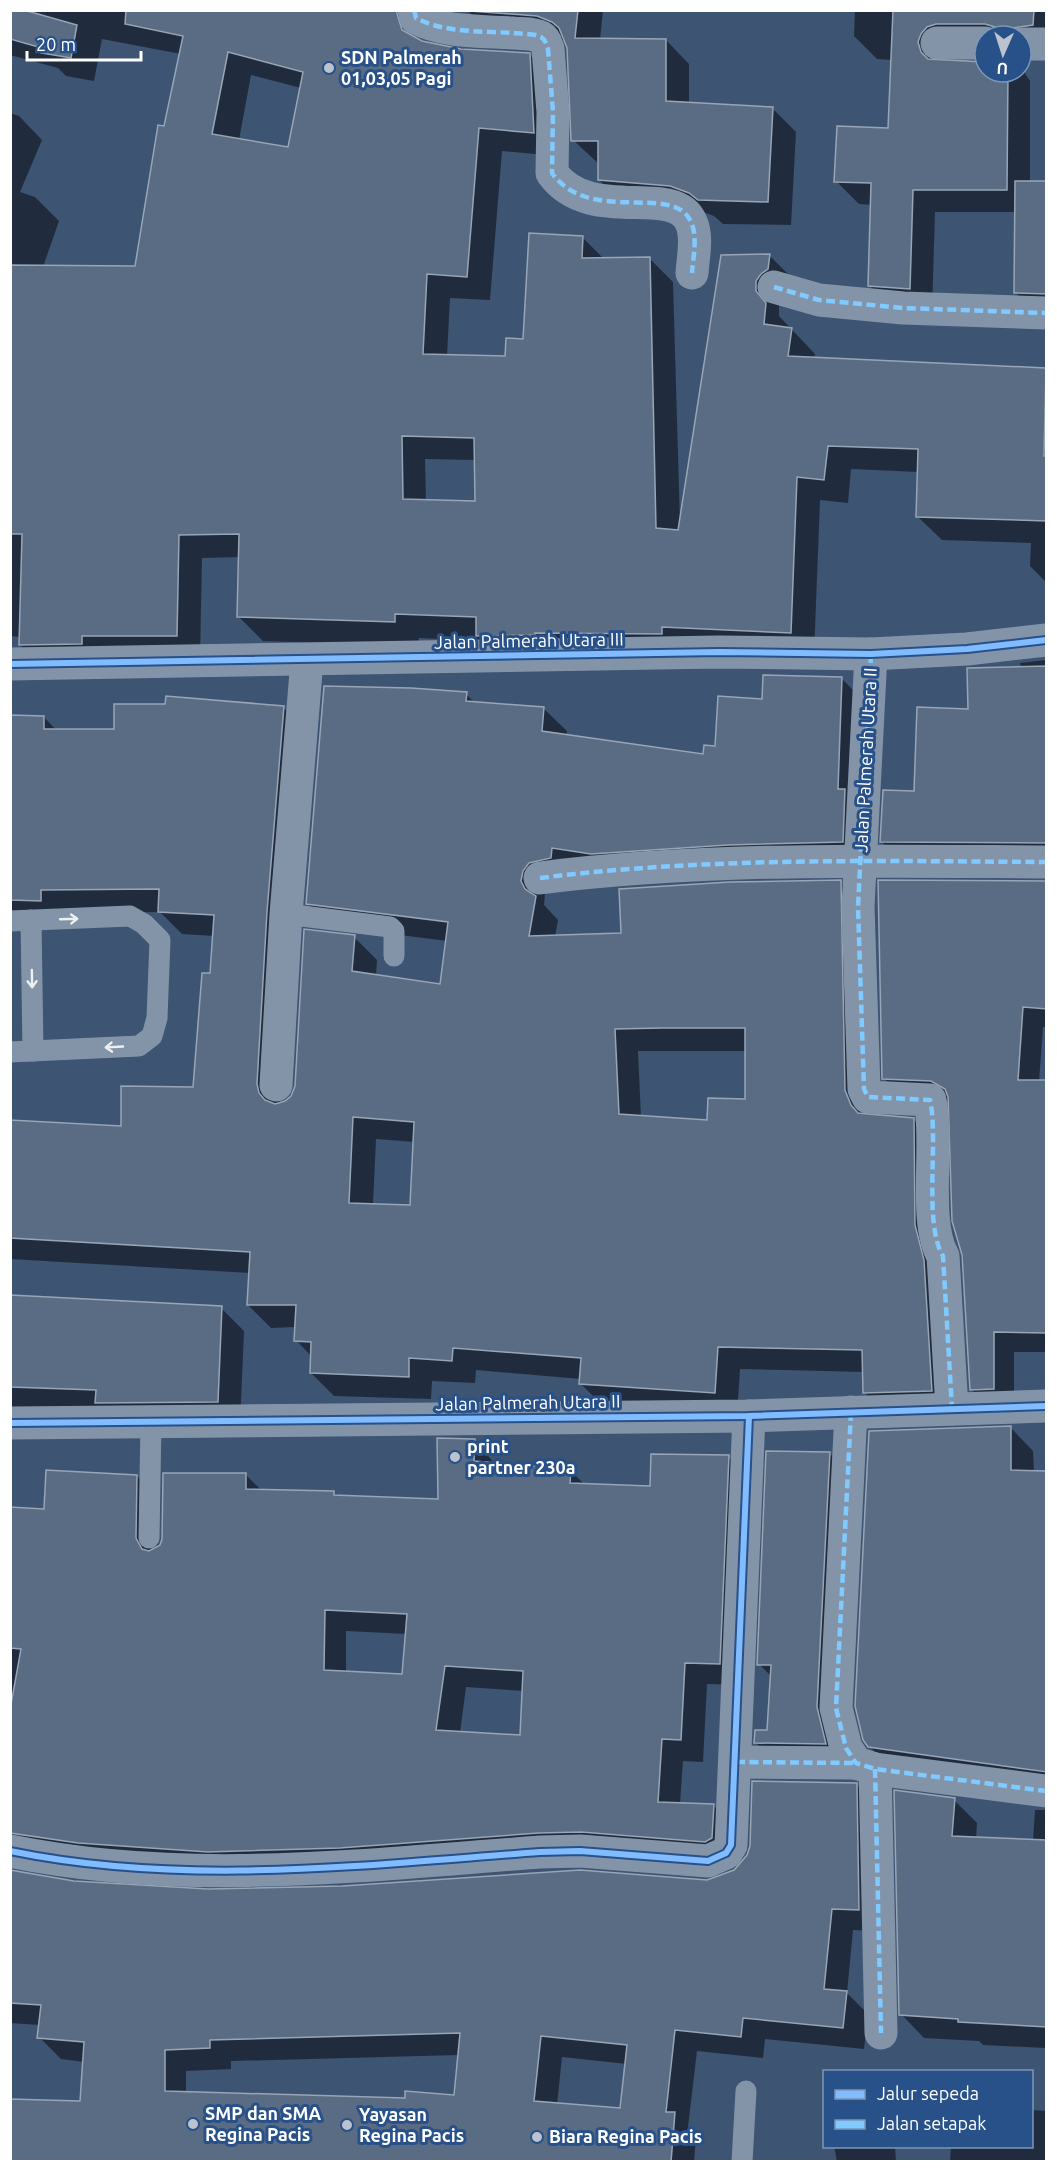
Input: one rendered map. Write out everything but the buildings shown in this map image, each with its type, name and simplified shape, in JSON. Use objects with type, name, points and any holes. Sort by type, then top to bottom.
[{"type":"street","points":[[414,10],[416,18],[424,22],[452,29],[532,35],[545,40],[548,49],[553,112],[552,173],[563,184],[585,198],[607,203],[667,203],[684,211],[692,224],[694,238],[692,273]]},
{"type":"street","points":[[937,43],[973,43]]},
{"type":"street","points":[[774,286],[819,300],[1047,314]]},
{"type":"street","name":"Jalan Palmerah Utara III","points":[[10,664],[719,652],[871,654],[967,649],[1047,640]]},
{"type":"street","name":"Jalan Palmerah Utara II","points":[[871,654],[861,861],[1047,862]]},
{"type":"street","points":[[276,1085],[286,914],[307,660]]},
{"type":"street","points":[[540,878],[630,869],[861,861],[858,907],[864,1089],[868,1096],[930,1100],[934,1214],[939,1249],[943,1256],[952,1409]]},
{"type":"street","name":"Jalan Palmerah Utara II","points":[[10,1423],[749,1416],[1047,1406]]},
{"type":"street","points":[[851,1412],[836,1708],[846,1748],[866,1766],[881,2033]]},
{"type":"street","points":[[10,1851],[84,1864],[272,1872],[580,1851],[708,1861],[726,1852],[731,1845],[736,1762],[749,1416]]},
{"type":"street","points":[[736,1762],[866,1766],[1047,1791]]},
{"type":"lane","points":[[286,914],[390,927],[394,931],[394,956]]},
{"type":"lane","points":[[10,1052],[33,1051],[139,1046],[152,1036],[157,1018],[160,940],[144,924],[130,916],[21,920],[33,1051]]},
{"type":"lane","points":[[149,1538],[151,1421]]},
{"type":"lane","points":[[742,2162],[746,2091]]},
{"type":"marked path","points":[[414,10],[416,18],[439,26],[463,30],[531,34],[543,38],[548,49],[553,112],[552,173],[568,189],[587,197],[608,201],[667,205],[682,211],[691,222],[694,234],[692,273]]},
{"type":"marked path","points":[[774,287],[819,300],[903,308],[1046,313]]},
{"type":"marked path","points":[[871,654],[858,907],[864,1089],[868,1097],[930,1100],[933,1137],[932,1203],[937,1241],[943,1256],[952,1409]]},
{"type":"marked path","points":[[540,878],[603,871],[729,863],[1046,862]]},
{"type":"marked path","points":[[851,1412],[836,1708],[846,1748],[856,1763],[875,1769],[1046,1791]]},
{"type":"marked path","points":[[736,1762],[856,1763]]},
{"type":"marked path","points":[[875,1769],[881,2033]]},
{"type":"cycle path","points":[[10,664],[719,652],[871,654],[967,649],[1046,640]]},
{"type":"cycle path","points":[[10,1423],[749,1416],[1046,1406]]},
{"type":"cycle path","points":[[10,1851],[76,1862],[208,1871],[341,1867],[540,1852],[580,1851],[708,1861],[726,1853],[731,1845],[749,1416]]},
{"type":"place","name":"SDN Palmerah 01,03,05 Pagi","points":[[329,68]]},
{"type":"place","name":"print partner 230a","points":[[455,1457]]},
{"type":"place","name":"SMP dan SMA Regina Pacis","points":[[193,2124]]},
{"type":"place","name":"Yayasan Regina Pacis","points":[[347,2125]]},
{"type":"place","name":"Biara Regina Pacis","points":[[537,2137]]}]
